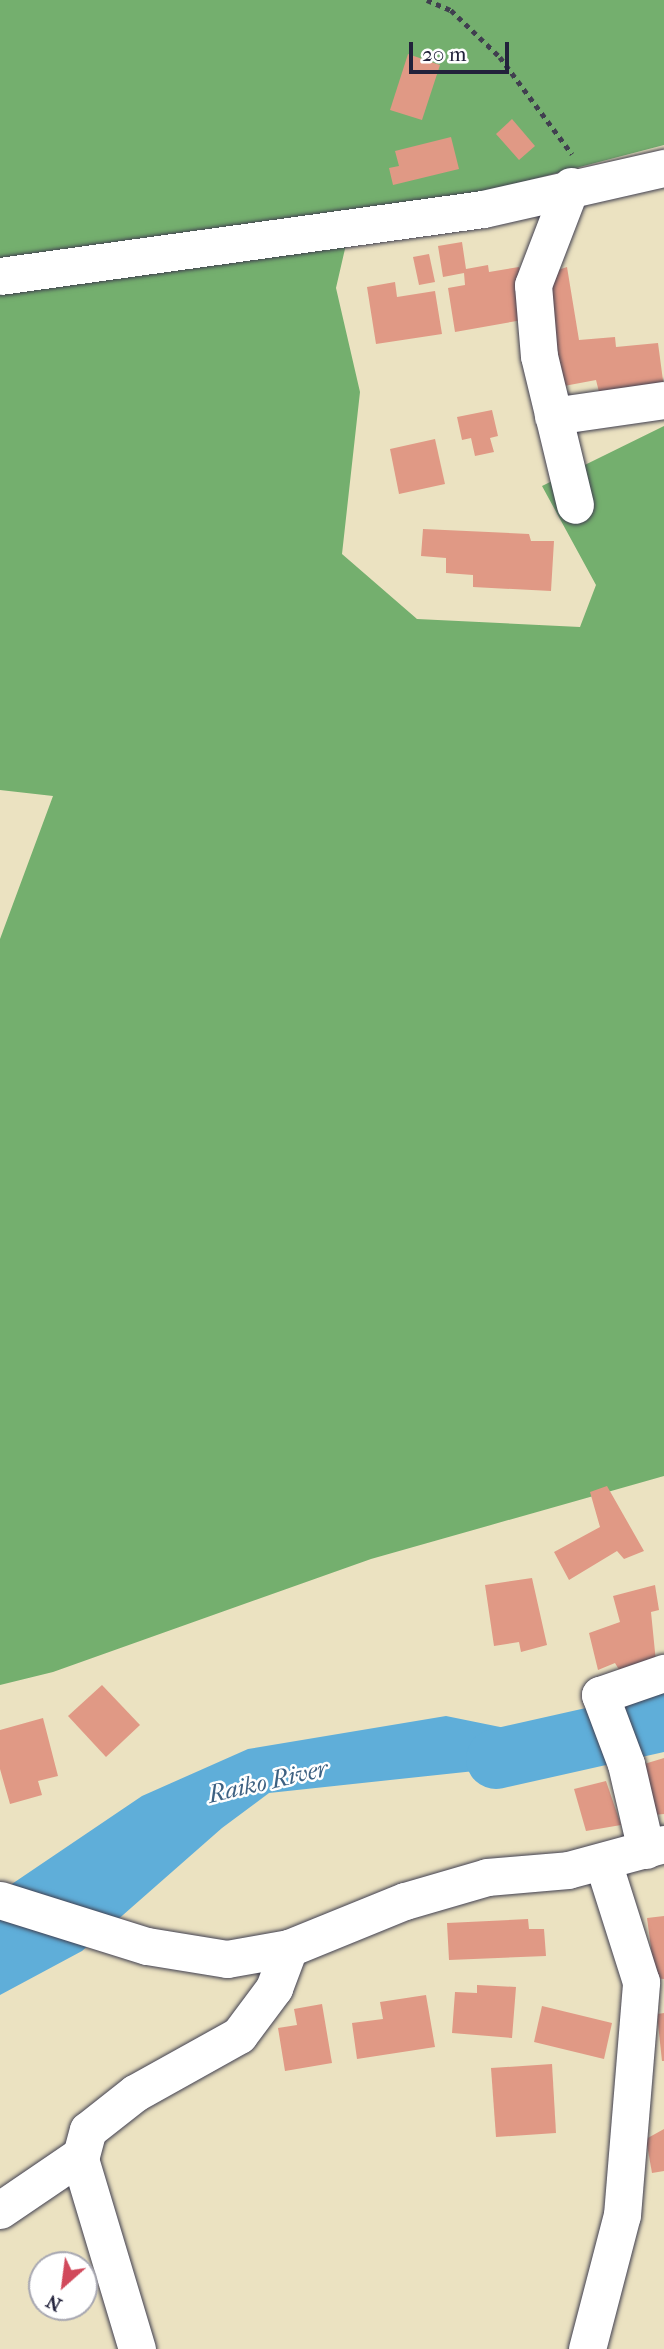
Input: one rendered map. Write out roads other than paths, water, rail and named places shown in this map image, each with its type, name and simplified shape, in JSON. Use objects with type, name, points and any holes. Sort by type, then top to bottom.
[{"type":"street","points":[[0,276],[482,209],[571,186],[664,168]]},
{"type":"street","points":[[571,186],[533,285],[539,356],[575,505]]},
{"type":"street","points":[[553,416],[664,400]]},
{"type":"street","points":[[0,1900],[147,1946],[227,1959],[289,1948],[405,1901],[487,1877],[603,1862],[655,1847],[600,1695],[664,1673]]},
{"type":"street","points":[[587,2349],[622,2215],[641,1982],[603,1862]]},
{"type":"street","points":[[136,2349],[81,2155],[88,2130],[135,2093],[239,2035],[274,1987],[289,1948]]},
{"type":"street","points":[[0,2210],[81,2155]]},
{"type":"water","points":[[446,1716],[575,1742],[558,1762],[269,1793],[222,1828],[82,1951],[0,1995],[0,1892],[142,1796],[248,1749]]},
{"type":"waterway","name":"Raiko River","points":[[496,1759],[664,1721]]}]
